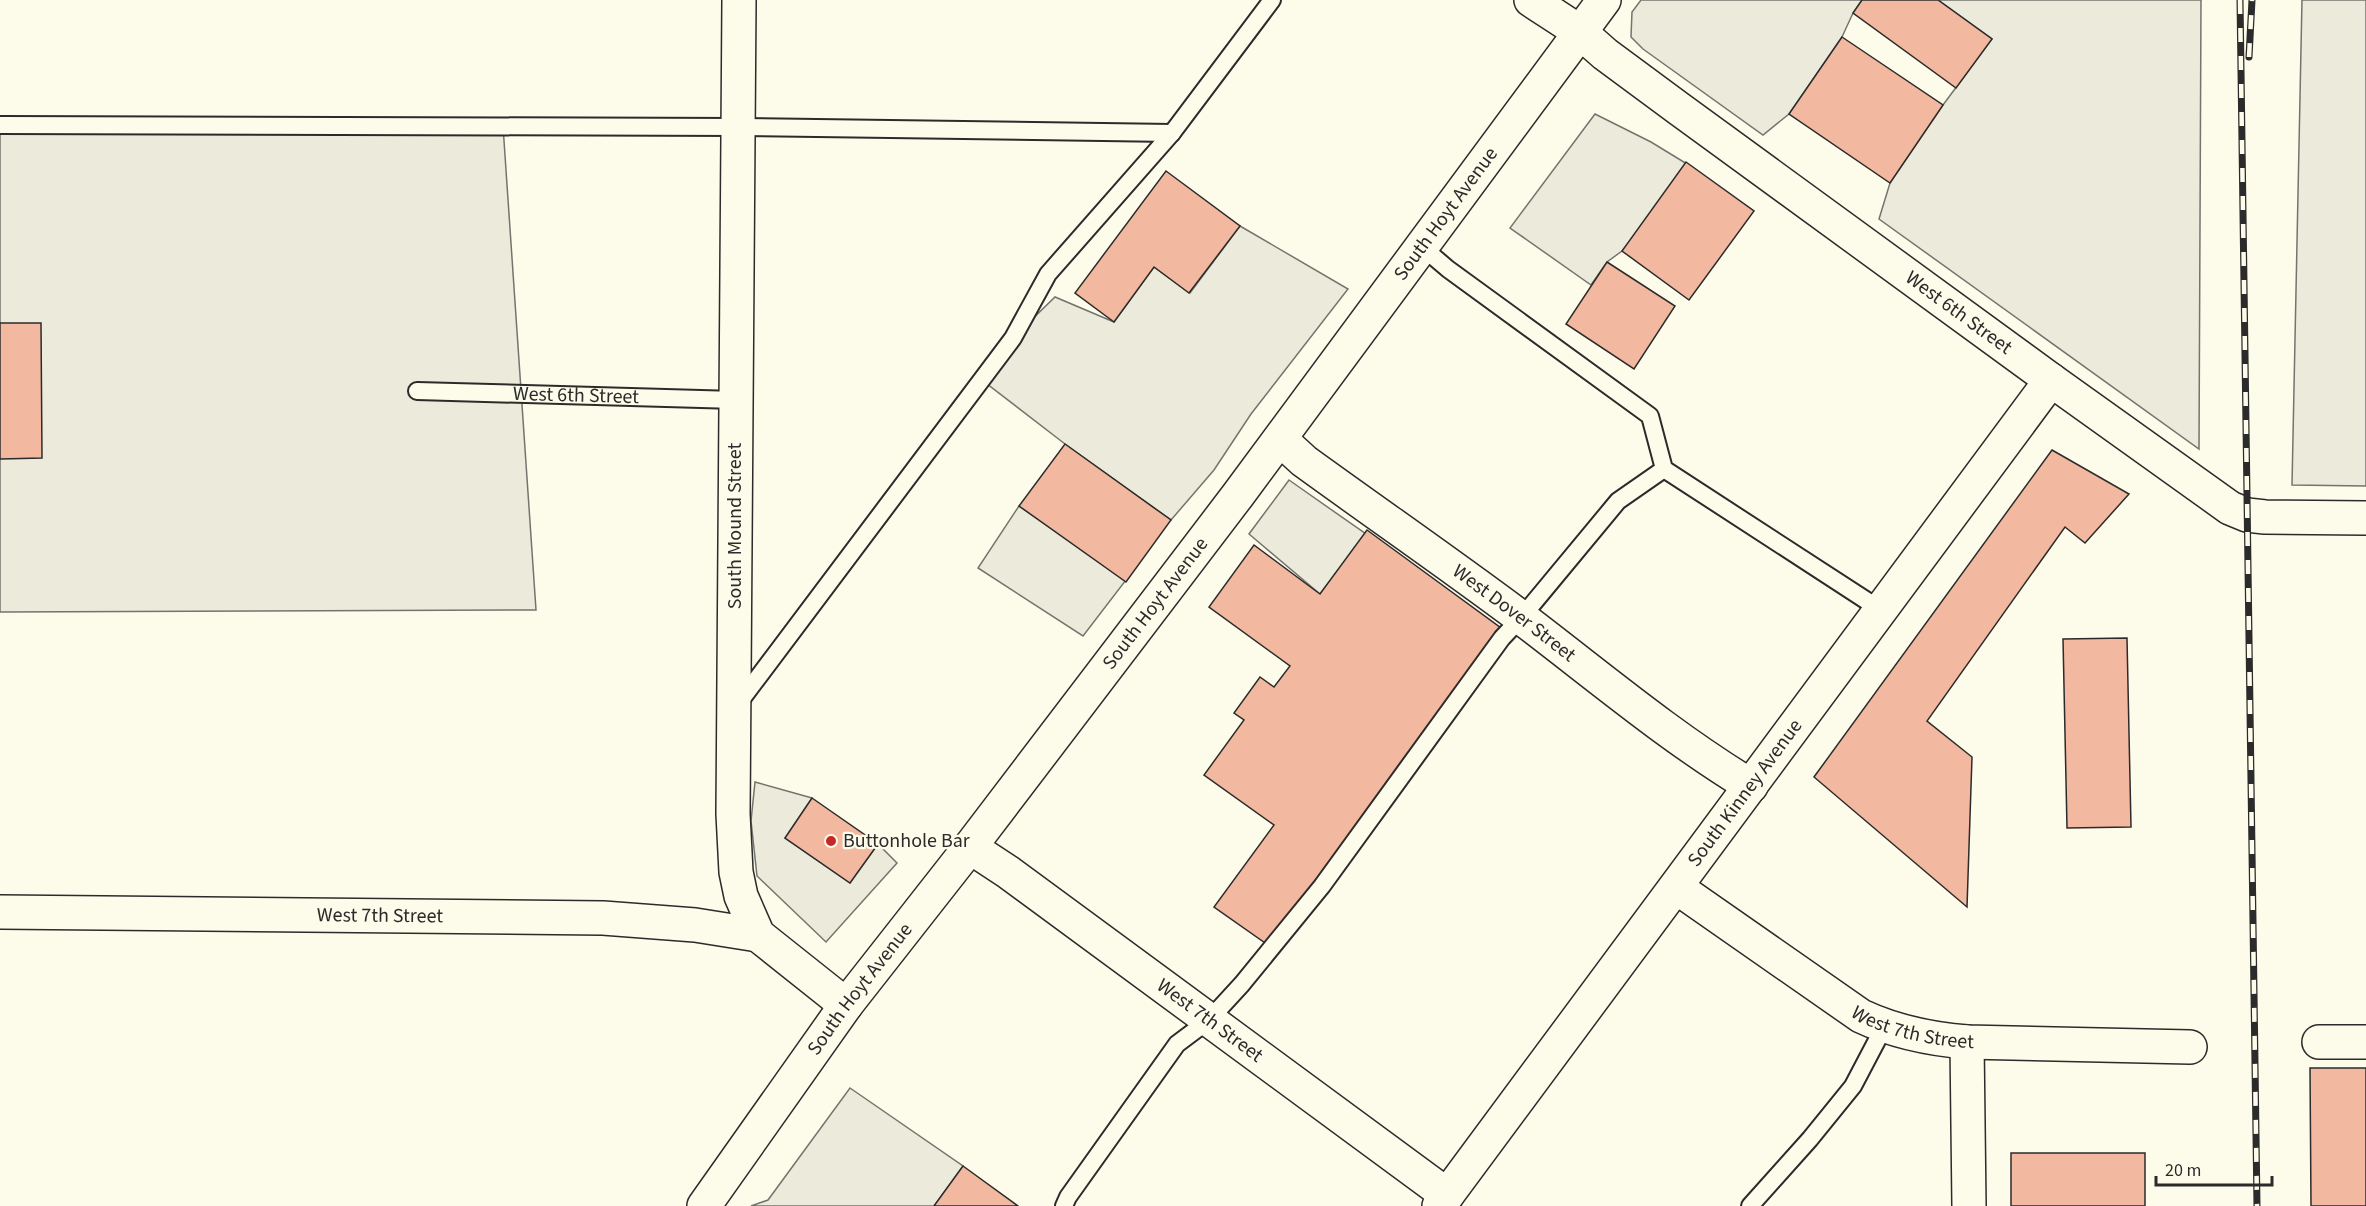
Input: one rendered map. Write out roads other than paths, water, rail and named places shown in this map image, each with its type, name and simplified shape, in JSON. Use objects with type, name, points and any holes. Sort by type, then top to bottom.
[{"type":"street","name":"South Mound Street","points":[[739,0],[733,814],[736,872],[741,896],[758,935],[846,1005]]},
{"type":"street","name":"West 6th Street","points":[[1531,0],[1580,32],[1605,54],[2230,508],[2247,515],[2366,518]]},
{"type":"street","name":"South Hoyt Avenue","points":[[704,1206],[846,1005],[970,847],[1280,439],[1604,0]]},
{"type":"street","name":"South Kinney Avenue","points":[[1443,1200],[2051,380]]},
{"type":"street","name":"West Dover Street","points":[[1280,439],[1304,461],[1521,618],[1633,706],[1751,786]]},
{"type":"street","name":"West 7th Street","points":[[970,847],[1008,872],[1209,1020],[1443,1200]]},
{"type":"street","name":"West 7th Street","points":[[1676,888],[1861,1016],[1884,1027],[1935,1040],[2190,1047]]},
{"type":"street","name":"West 7th Street","points":[[0,912],[603,918],[695,925],[758,935]]},
{"type":"street","points":[[1967,1042],[1969,1206]]},
{"type":"street","points":[[2319,1042],[2366,1042]]},
{"type":"lane","points":[[734,710],[1013,338],[1048,274],[1172,133],[1272,0]]},
{"type":"lane","points":[[0,125],[739,127],[1172,133]]},
{"type":"lane","points":[[1421,246],[1448,269],[1650,416],[1664,469],[1881,610]]},
{"type":"lane","name":"West 6th Street","points":[[417,391],[736,400]]},
{"type":"lane","points":[[1064,1206],[1068,1197],[1177,1044],[1209,1020],[1272,950],[1322,886],[1502,638],[1618,501],[1664,469]]},
{"type":"lane","points":[[1750,1206],[1810,1139],[1853,1086],[1884,1027]]},
{"type":"railway","points":[[2240,0],[2257,1206]]},
{"type":"railway","points":[[2249,57],[2252,0]]},
{"type":"place","name":"Buttonhole Bar","points":[[831,841]]}]
